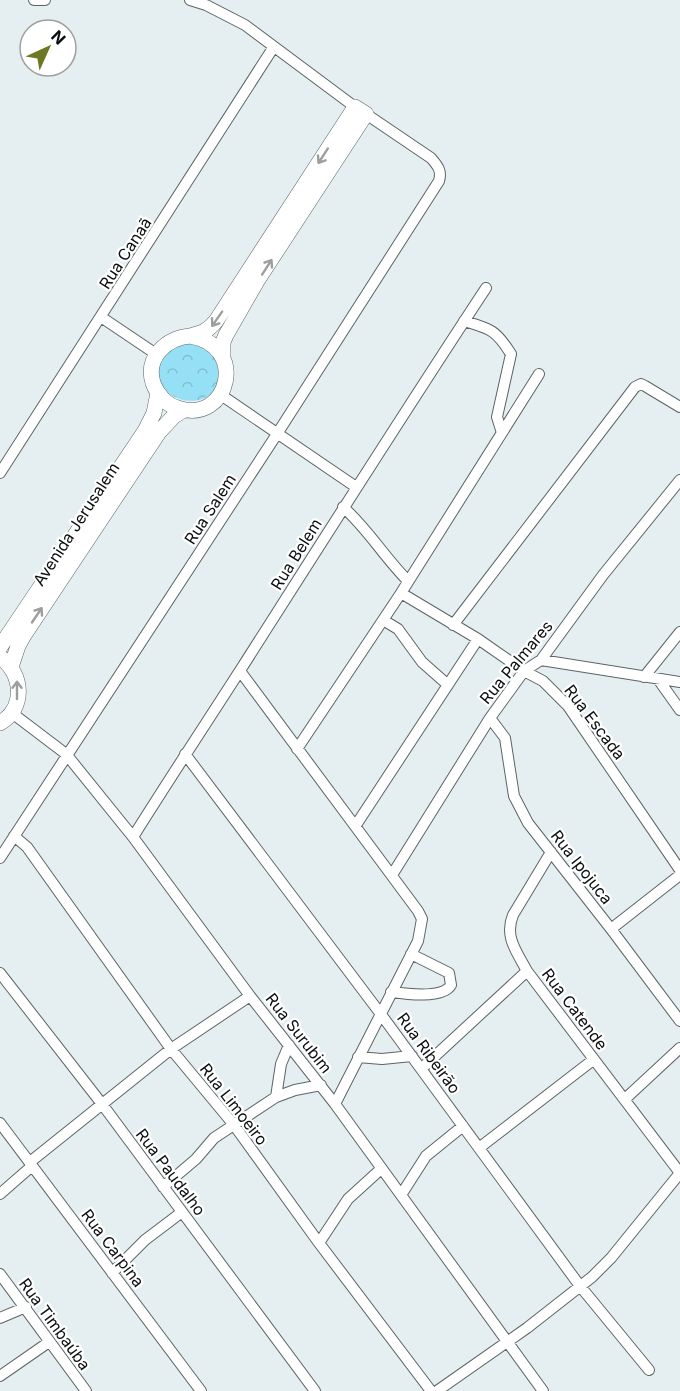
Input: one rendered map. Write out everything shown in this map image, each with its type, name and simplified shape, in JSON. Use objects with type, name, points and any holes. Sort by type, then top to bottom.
[{"type":"street","points":[[34,0],[45,0]]},
{"type":"street","points":[[190,0],[206,5],[245,25],[273,48],[361,110]]},
{"type":"street","name":"Rua Canaã","points":[[0,473],[273,48]]},
{"type":"street","points":[[101,317],[156,354],[171,340],[204,332],[216,321],[361,110]]},
{"type":"street","points":[[356,487],[221,395],[227,374],[223,356],[223,342],[226,335],[361,110]]},
{"type":"street","name":"Rua Salem","points":[[0,858],[439,181],[441,175],[439,166],[431,158],[361,110]]},
{"type":"street","name":"Rua Belem","points":[[133,837],[343,507],[486,288]]},
{"type":"street","points":[[464,321],[490,329],[501,337],[512,354],[497,417],[502,433]]},
{"type":"street","points":[[190,336],[209,341],[223,356]]},
{"type":"street","name":"Avenida Jerusalem","points":[[119,481],[154,413],[158,393],[152,376],[156,354]]},
{"type":"street","points":[[297,749],[401,593],[539,374]]},
{"type":"street","points":[[453,625],[635,387],[640,384],[645,386],[680,407]]},
{"type":"street","points":[[158,393],[174,407],[184,410]]},
{"type":"street","name":"Avenida Jerusalem","points":[[0,647],[51,583],[119,481],[159,432],[174,416],[184,410],[206,407],[221,395]]},
{"type":"street","name":"Rua Palmares","points":[[392,874],[490,717],[524,672],[541,660],[603,574],[680,480]]},
{"type":"street","points":[[343,507],[360,522],[388,560],[408,581]]},
{"type":"street","name":"Avenida Jerusalem","points":[[6,718],[17,702],[19,690],[17,677],[6,662],[21,640],[51,583]]},
{"type":"street","name":"Rua Escada","points":[[401,593],[478,639],[524,672],[543,681],[568,706],[680,870]]},
{"type":"street","points":[[383,620],[398,629],[422,662],[448,685]]},
{"type":"street","points":[[645,677],[680,633]]},
{"type":"street","points":[[356,825],[478,639]]},
{"type":"street","points":[[541,660],[680,682]]},
{"type":"street","points":[[240,671],[392,874],[422,919],[418,941],[335,1104]]},
{"type":"street","points":[[658,679],[680,710]]},
{"type":"street","name":"Rua Ipojuca","points":[[490,717],[505,738],[514,796],[528,822],[680,1021]]},
{"type":"street","name":"Rua Surubim","points":[[6,718],[66,754],[133,837],[250,996],[321,1085],[543,1391]]},
{"type":"street","name":"Rua Ribeirão","points":[[185,754],[412,1056],[580,1286],[649,1371]]},
{"type":"street","name":"Rua Limoeiro","points":[[14,836],[27,847],[171,1049],[234,1125],[319,1244],[430,1391]]},
{"type":"street","name":"Rua Catende","points":[[551,852],[513,915],[509,926],[510,940],[527,971],[680,1173]]},
{"type":"street","points":[[611,929],[680,875]]},
{"type":"street","points":[[391,992],[414,994],[446,992],[451,985],[449,973],[411,954]]},
{"type":"street","points":[[421,1069],[527,971]]},
{"type":"street","name":"Rua Paudalho","points":[[0,973],[102,1104],[315,1391]]},
{"type":"street","points":[[0,1194],[31,1164],[171,1049],[250,996]]},
{"type":"street","points":[[276,1097],[281,1064],[290,1045]]},
{"type":"street","points":[[625,1099],[680,1048]]},
{"type":"street","points":[[358,1057],[382,1059],[412,1056]]},
{"type":"street","points":[[479,1148],[593,1060]]},
{"type":"street","points":[[163,1187],[196,1159],[214,1138],[276,1097],[295,1090],[321,1085]]},
{"type":"street","name":"Rua Carpina","points":[[0,1123],[201,1391]]},
{"type":"street","points":[[401,1195],[426,1156],[463,1126]]},
{"type":"street","points":[[319,1244],[348,1199],[381,1169]]},
{"type":"street","points":[[437,1391],[508,1342],[580,1286],[610,1258],[680,1173]]},
{"type":"street","points":[[112,1273],[145,1240],[182,1212]]},
{"type":"street","name":"Rua Timbaúba","points":[[0,1274],[86,1391]]},
{"type":"street","points":[[0,1318],[26,1307]]},
{"type":"street","points":[[0,1376],[49,1342]]},
{"type":"green space","points":[[176,340],[207,342],[222,369],[216,389],[206,397],[187,401],[177,398],[162,386],[158,378],[158,367]]}]
